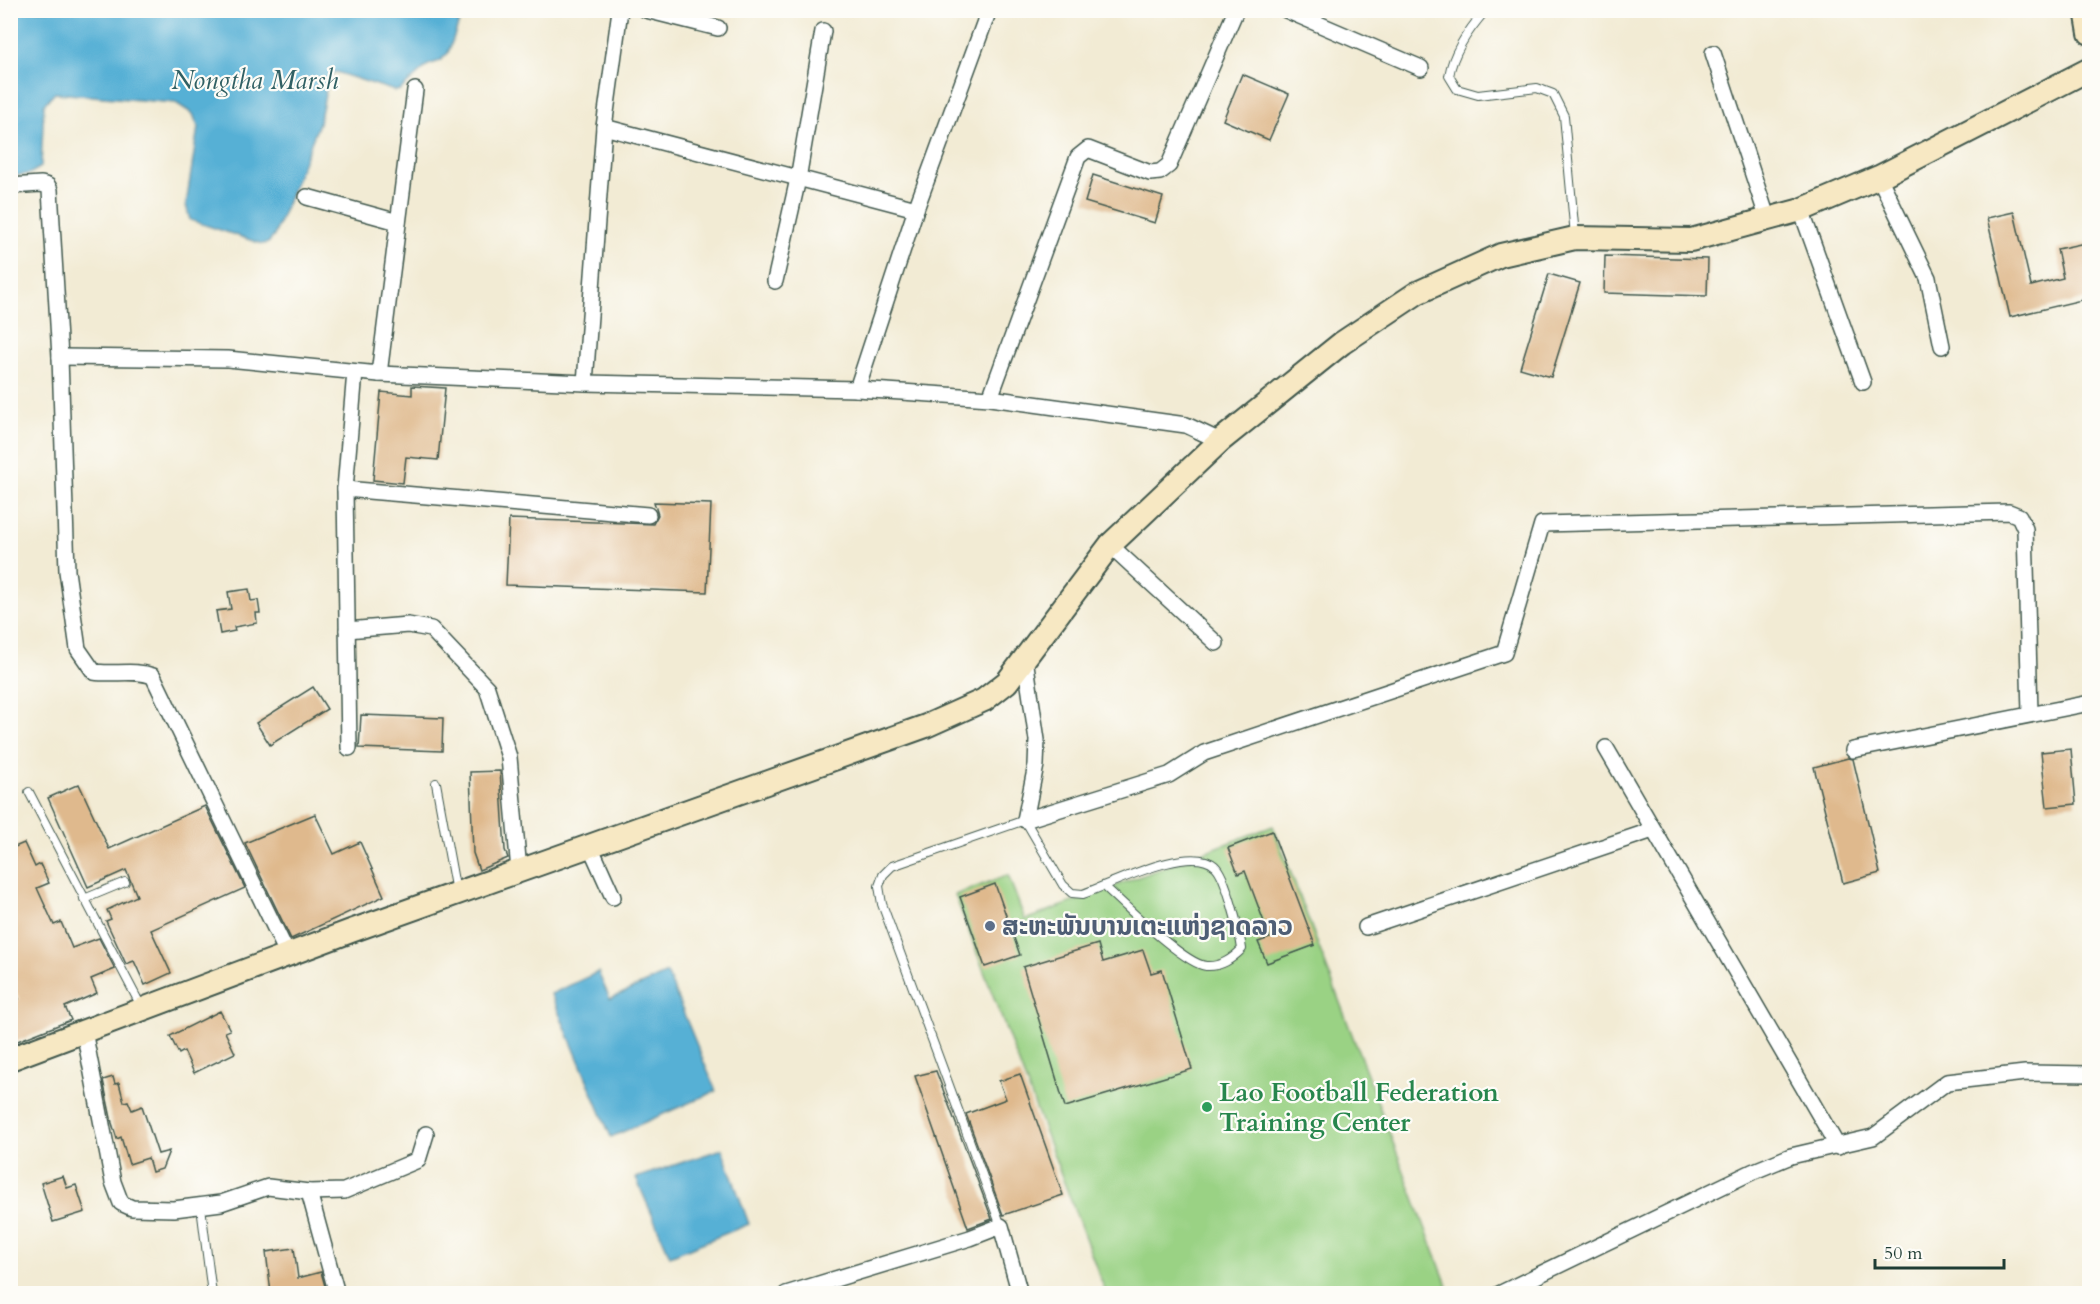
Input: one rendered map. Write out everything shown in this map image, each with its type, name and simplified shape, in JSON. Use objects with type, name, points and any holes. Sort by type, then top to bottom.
[{"type":"street","points":[[585,383],[604,127],[620,10]]},
{"type":"street","points":[[646,10],[718,28]]},
{"type":"street","points":[[857,389],[916,209],[989,10]]},
{"type":"street","points":[[990,398],[1078,157],[1088,149],[1150,173],[1160,172],[1168,165],[1236,10]]},
{"type":"street","points":[[1286,10],[1421,68]]},
{"type":"street","points":[[2086,10],[2090,33]]},
{"type":"street","points":[[775,281],[798,179],[823,31]]},
{"type":"street","points":[[1713,53],[1768,220]]},
{"type":"street","points":[[10,1059],[457,893],[926,726],[984,700],[1007,682],[1110,545],[1220,441],[1342,343],[1417,294],[1501,255],[1575,238],[1691,240],[1801,210],[1879,177],[2090,69]]},
{"type":"street","points":[[379,374],[415,90]]},
{"type":"street","points":[[604,127],[916,209]]},
{"type":"street","points":[[1879,177],[1928,278],[1942,346]]},
{"type":"street","points":[[10,186],[41,184],[48,186],[50,190],[60,357],[67,570],[78,649],[94,672],[112,675],[140,671],[153,676],[288,955]]},
{"type":"street","points":[[307,197],[398,222]]},
{"type":"street","points":[[1801,210],[1863,382]]},
{"type":"street","points":[[60,357],[228,358],[379,374],[585,383],[857,389],[925,396],[990,398],[1110,412],[1186,425],[1220,441]]},
{"type":"street","points":[[349,748],[345,489],[355,372]]},
{"type":"street","points":[[345,489],[648,515]]},
{"type":"street","points":[[1025,658],[1037,740],[1036,765],[1025,820],[1169,775],[1204,753],[1504,653],[1542,524],[2009,512],[2019,516],[2025,529],[2030,713]]},
{"type":"street","points":[[1110,545],[1216,643]]},
{"type":"street","points":[[347,630],[408,626],[431,629],[487,688],[509,757],[519,871]]},
{"type":"street","points":[[1853,750],[2090,702]]},
{"type":"street","points":[[1606,748],[1791,1062],[1838,1147]]},
{"type":"street","points":[[1366,927],[1653,830]]},
{"type":"street","points":[[590,846],[613,897]]},
{"type":"street","points":[[84,1031],[113,1182],[121,1203],[132,1208],[201,1207],[221,1203],[268,1187],[309,1192],[344,1191],[418,1160],[426,1134]]},
{"type":"street","points":[[1499,1293],[1752,1172],[1791,1156],[1838,1147],[1873,1137],[1947,1082],[2025,1073],[2090,1074]]},
{"type":"street","points":[[309,1192],[337,1293]]},
{"type":"street","points":[[786,1293],[970,1238],[1000,1226],[1020,1293]]},
{"type":"lane","points":[[1486,10],[1464,40],[1451,65],[1449,76],[1457,89],[1478,95],[1537,88],[1553,94],[1564,116],[1575,238]]},
{"type":"lane","points":[[436,783],[457,893]]},
{"type":"lane","points":[[29,792],[143,1009]]},
{"type":"lane","points":[[1000,1226],[912,991],[882,904],[879,886],[883,875],[892,866],[1025,820],[1063,885],[1072,893],[1083,894],[1104,886],[1172,861],[1192,858],[1207,860],[1217,867],[1240,928],[1242,949],[1219,965],[1203,966],[1184,956],[1104,886]]},
{"type":"lane","points":[[84,899],[124,882]]},
{"type":"lane","points":[[201,1207],[212,1293]]},
{"type":"green space","name":"Lao Football Federation Training Center","points":[[1273,826],[1450,1293],[1106,1293],[955,895],[1008,875],[1025,920]]},
{"type":"water","name":"Nongtha Marsh","points":[[11,10],[463,11],[448,53],[440,61],[428,65],[400,90],[395,91],[336,72],[329,76],[319,123],[274,236],[268,243],[262,244],[190,220],[186,205],[198,127],[193,114],[176,103],[55,93],[44,104],[41,167],[29,174],[11,176]]},
{"type":"water","points":[[598,972],[610,999],[667,973],[716,1091],[611,1137],[551,994]]},
{"type":"water","points":[[722,1149],[749,1224],[670,1256],[636,1178]]},
{"type":"building","points":[[1242,74],[1289,94],[1269,140],[1223,120]]},
{"type":"building","points":[[1093,175],[1163,197],[1155,223],[1085,202]]},
{"type":"building","points":[[2014,212],[2031,286],[2063,278],[2057,249],[2090,242],[2090,298],[2010,317],[1987,218]]},
{"type":"building","points":[[1605,256],[1708,259],[1707,296],[1604,293]]},
{"type":"building","points":[[1549,274],[1580,283],[1551,377],[1520,368]]},
{"type":"building","points":[[412,386],[445,388],[438,460],[406,457],[403,483],[373,480],[381,392],[412,395]]},
{"type":"building","points":[[654,502],[711,504],[707,592],[506,585],[509,519],[653,524],[658,515]]},
{"type":"building","points":[[249,589],[251,601],[258,600],[260,613],[256,613],[257,623],[234,627],[235,631],[220,634],[216,611],[231,609],[228,592]]},
{"type":"building","points":[[313,687],[327,709],[270,745],[256,723]]},
{"type":"building","points":[[361,715],[443,718],[442,751],[359,748]]},
{"type":"building","points":[[2071,749],[2076,804],[2047,807],[2041,752]]},
{"type":"building","points":[[1848,758],[1853,759],[1880,873],[1843,883],[1814,767]]},
{"type":"building","points":[[500,771],[505,850],[508,858],[479,870],[473,853],[470,772]]},
{"type":"building","points":[[79,784],[109,849],[205,806],[245,888],[151,930],[171,973],[145,985],[134,961],[126,964],[106,921],[111,919],[107,910],[137,896],[126,870],[88,887],[48,798]]},
{"type":"building","points":[[315,814],[334,854],[360,842],[384,896],[291,939],[245,843]]},
{"type":"building","points":[[1272,831],[1315,945],[1267,963],[1258,942],[1270,938],[1245,871],[1238,874],[1228,848]]},
{"type":"building","points":[[24,843],[35,867],[40,864],[49,883],[37,888],[54,925],[61,922],[72,948],[99,938],[115,969],[91,979],[97,993],[65,1007],[71,1020],[10,1044],[10,1003],[19,999],[10,980],[10,849]]},
{"type":"building","name":"ສະຫະພັນບານເຕະແຫ່ງຊາດລາວ","points":[[995,884],[1020,955],[985,967],[960,897]]},
{"type":"building","points":[[1098,944],[1103,962],[1143,950],[1151,973],[1162,970],[1192,1069],[1065,1107],[1023,967]]},
{"type":"building","points":[[220,1011],[230,1030],[225,1032],[235,1053],[194,1073],[184,1051],[179,1054],[170,1036]]},
{"type":"building","points":[[936,1071],[992,1219],[968,1228],[915,1076]]},
{"type":"building","points":[[1020,1074],[1063,1195],[1003,1215],[966,1114],[1006,1099],[999,1081]]},
{"type":"building","points":[[113,1077],[115,1084],[119,1083],[124,1102],[128,1101],[132,1110],[142,1106],[158,1154],[169,1151],[162,1169],[152,1172],[148,1158],[129,1164],[121,1137],[117,1139],[112,1123],[103,1080]]},
{"type":"building","points":[[63,1176],[67,1188],[76,1185],[85,1212],[53,1222],[41,1183]]},
{"type":"building","points":[[294,1248],[298,1278],[321,1272],[327,1293],[271,1293],[266,1252]]},
{"type":"place","name":"ສະຫະພັນບານເຕະແຫ່ງຊາດລາວ","points":[[990,926]]},
{"type":"place","name":"Lao Football Federation Training Center","points":[[1207,1107]]}]
